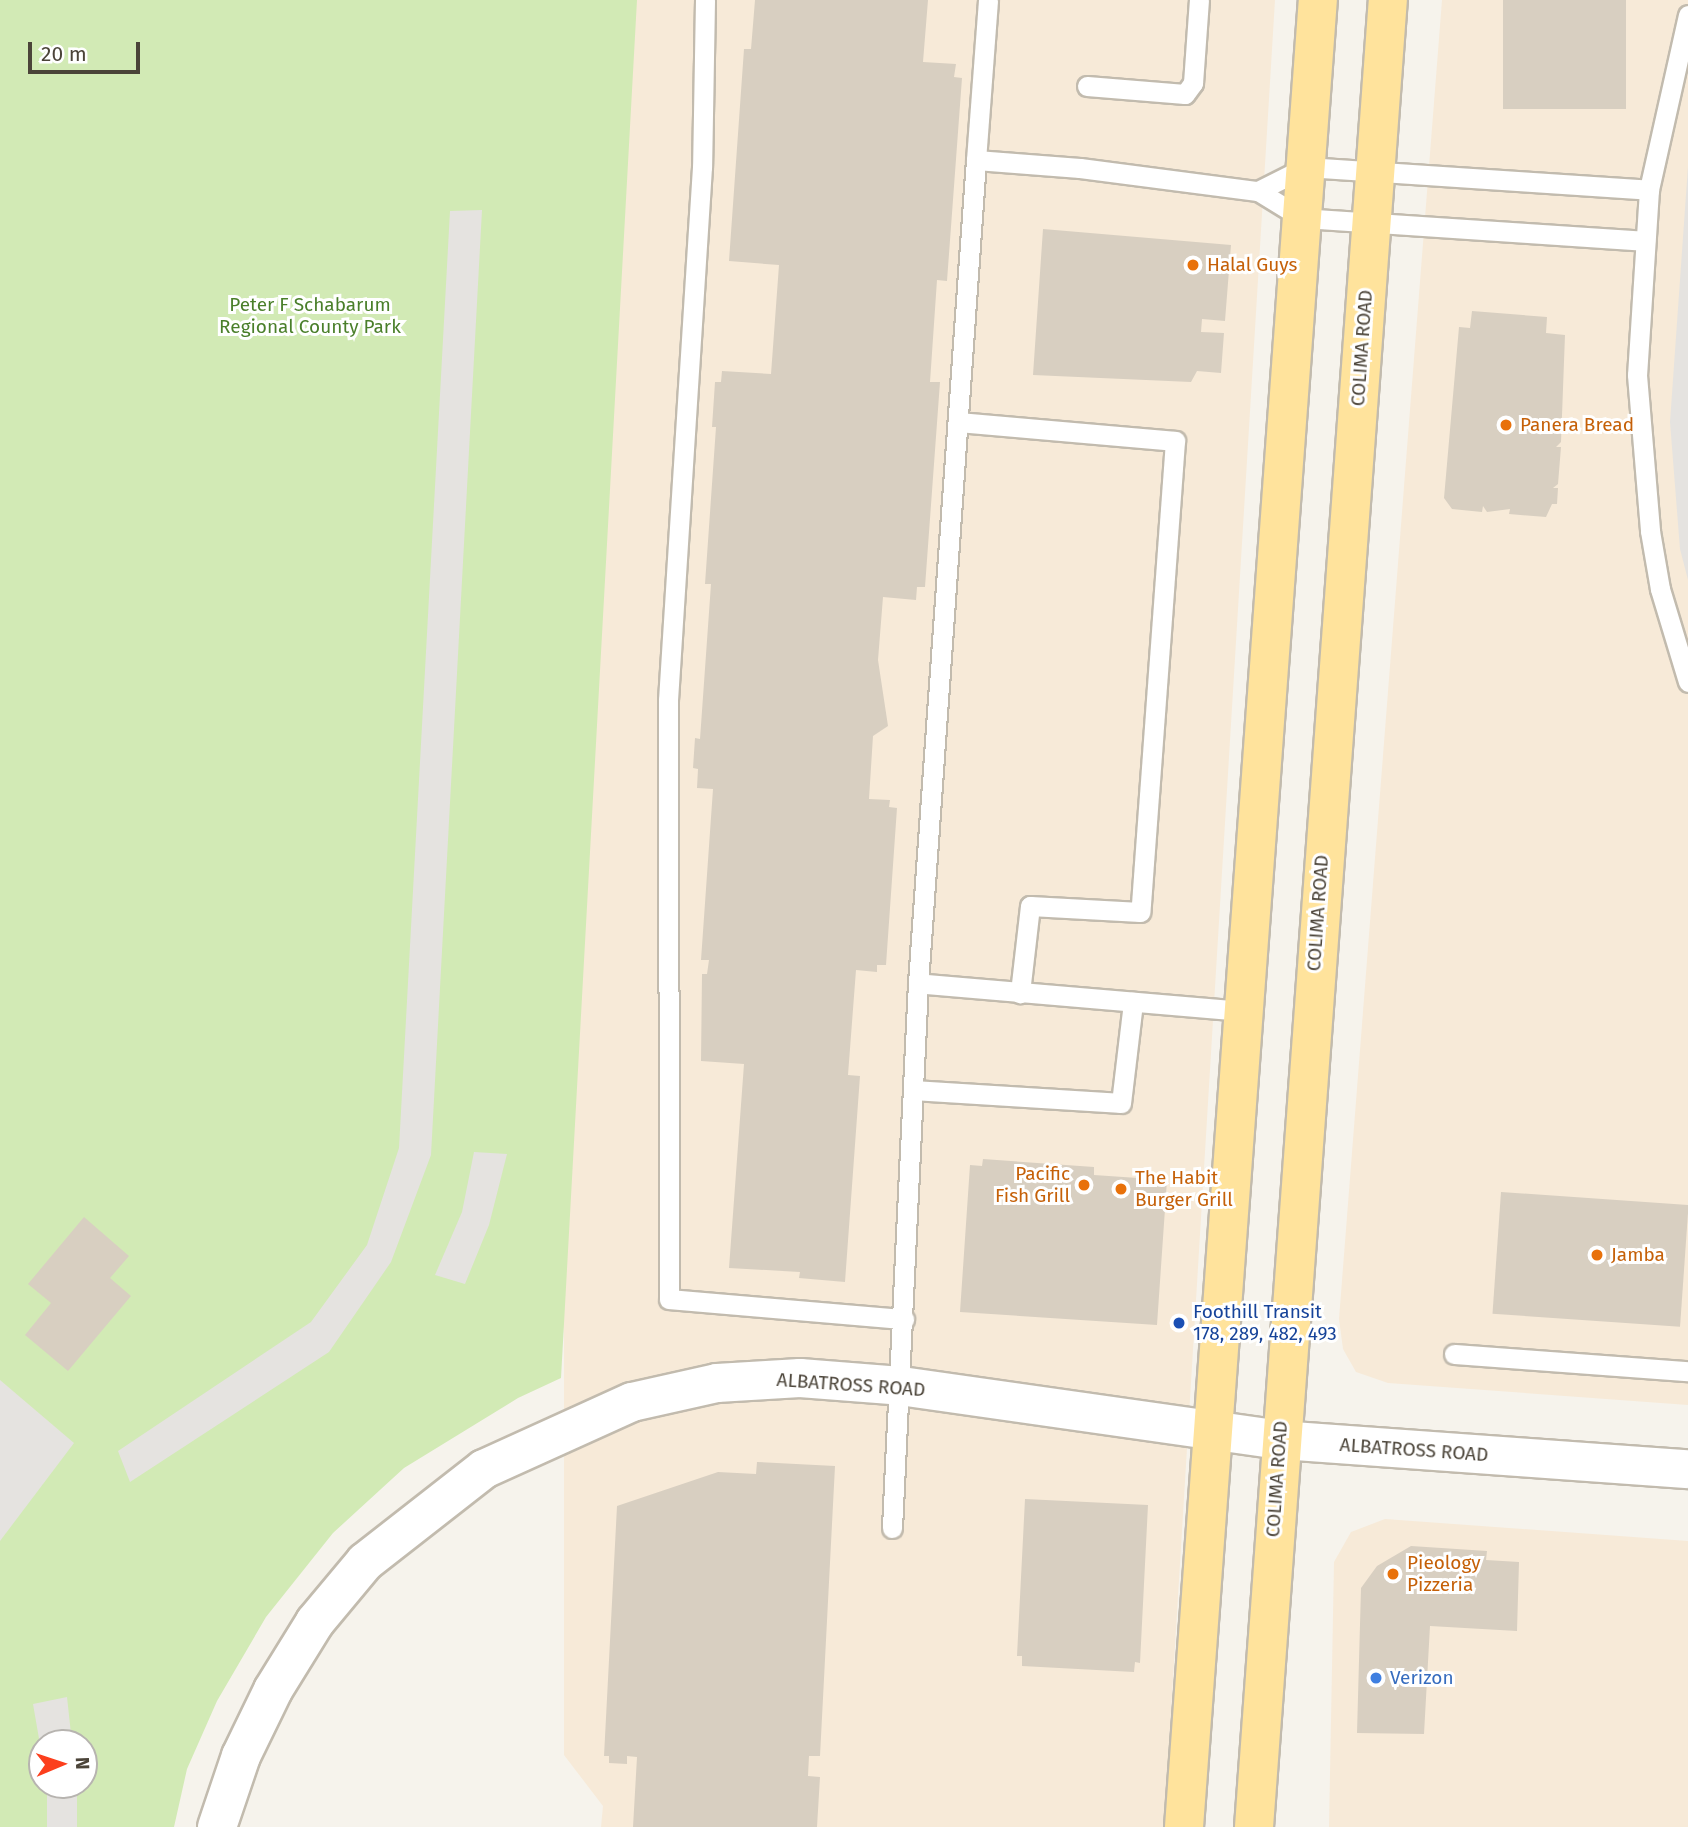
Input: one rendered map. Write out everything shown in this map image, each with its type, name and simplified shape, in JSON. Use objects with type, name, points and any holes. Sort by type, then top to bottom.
[{"type":"main road","points":[[1184,1827],[1210,1432],[1318,0]]},
{"type":"main road","name":"COLIMA ROAD","points":[[1254,1827],[1280,1440],[1388,0]]},
{"type":"street","name":"ALBATROSS ROAD","points":[[217,1827],[241,1756],[273,1690],[315,1622],[365,1562],[484,1469],[632,1402],[717,1383],[800,1378],[901,1385],[1210,1432],[1280,1440],[1688,1469]]},
{"type":"lane","points":[[705,0],[701,195],[668,700],[668,1299],[904,1319]]},
{"type":"lane","points":[[891,1528],[901,1385],[918,983],[988,0]]},
{"type":"lane","points":[[1087,86],[1185,94],[1193,83],[1199,0]]},
{"type":"lane","points":[[1688,15],[1649,190],[1637,375],[1643,484],[1660,589],[1688,682]]},
{"type":"lane","points":[[976,160],[1080,168],[1258,191],[1302,218],[1645,241]]},
{"type":"lane","points":[[1258,191],[1306,167],[1649,190]]},
{"type":"lane","points":[[959,422],[1174,441],[1140,912],[1030,906],[1020,993]]},
{"type":"lane","points":[[918,983],[1242,1011]]},
{"type":"lane","points":[[914,1090],[1121,1103],[1133,1002]]},
{"type":"lane","points":[[1454,1354],[1688,1371]]},
{"type":"shaded area","points":[[627,0],[1275,0],[1164,1827],[601,1827],[603,1806],[564,1755],[564,1333],[560,1292]]},
{"type":"shaded area","points":[[1442,0],[1688,0],[1688,1405],[1388,1383],[1356,1372],[1343,1349],[1339,1319]]},
{"type":"shaded area","points":[[1688,166],[1688,580],[1680,549],[1670,422]]},
{"type":"shaded area","points":[[482,210],[431,1155],[391,1262],[329,1352],[130,1482],[118,1451],[311,1322],[367,1245],[399,1148],[450,211]]},
{"type":"shaded area","points":[[474,1152],[507,1154],[489,1225],[465,1284],[435,1275],[462,1212]]},
{"type":"shaded area","points":[[0,1380],[74,1443],[0,1541]]},
{"type":"shaded area","points":[[1385,1519],[1688,1541],[1688,1827],[1329,1827],[1334,1562],[1351,1532]]},
{"type":"shaded area","points":[[67,1697],[70,1729],[37,1729],[33,1704]]},
{"type":"shaded area","points":[[47,1799],[77,1799],[77,1827],[47,1827]]},
{"type":"green space","name":"Peter F Schabarum Regional County Park","points":[[0,0],[637,0],[561,1378],[518,1398],[404,1468],[333,1533],[266,1617],[217,1701],[187,1769],[174,1827],[0,1827]]},
{"type":"building","points":[[755,0],[928,0],[923,62],[956,64],[954,77],[962,78],[947,281],[937,280],[930,382],[940,382],[925,587],[917,587],[916,600],[883,597],[878,660],[888,726],[873,736],[869,799],[890,800],[889,807],[897,808],[886,965],[877,965],[877,972],[856,970],[848,1075],[860,1076],[845,1282],[799,1278],[800,1272],[729,1268],[744,1064],[701,1061],[702,974],[707,974],[709,960],[701,960],[713,789],[697,788],[698,769],[693,768],[695,738],[700,739],[711,584],[705,584],[716,427],[712,427],[715,382],[721,382],[722,371],[771,374],[779,265],[729,261],[744,49],[751,49]]},
{"type":"building","points":[[1503,0],[1626,0],[1626,109],[1503,109]]},
{"type":"building","points":[[1043,229],[1231,245],[1225,321],[1202,319],[1201,332],[1224,333],[1221,373],[1197,371],[1191,382],[1033,375]]},
{"type":"building","name":"Panera Bread","points":[[1472,311],[1547,317],[1546,333],[1565,335],[1561,442],[1556,447],[1561,447],[1558,484],[1553,488],[1558,488],[1557,504],[1552,504],[1546,517],[1509,514],[1510,509],[1487,512],[1483,506],[1482,512],[1452,509],[1444,498],[1459,327],[1470,328]]},
{"type":"building","points":[[983,1159],[1094,1167],[1094,1175],[1167,1180],[1157,1325],[960,1312],[970,1165],[982,1166]]},
{"type":"building","points":[[1501,1192],[1688,1205],[1680,1327],[1492,1314]]},
{"type":"building","points":[[84,1217],[129,1256],[110,1278],[131,1296],[68,1371],[25,1335],[51,1303],[28,1284]]},
{"type":"building","points":[[757,1462],[835,1466],[820,1756],[809,1756],[808,1776],[820,1777],[817,1827],[633,1827],[637,1757],[627,1756],[627,1764],[609,1763],[609,1756],[604,1756],[617,1506],[718,1472],[756,1474]]},
{"type":"building","points":[[1025,1499],[1148,1505],[1140,1663],[1135,1662],[1134,1672],[1022,1666],[1022,1656],[1017,1656]]},
{"type":"building","points":[[1411,1546],[1487,1551],[1486,1560],[1519,1562],[1517,1631],[1430,1626],[1424,1734],[1357,1733],[1361,1588],[1377,1566]]},
{"type":"place","name":"Halal Guys","points":[[1193,265]]},
{"type":"place","name":"Panera Bread","points":[[1506,425]]},
{"type":"place","name":"Pacific Fish Grill","points":[[1084,1185]]},
{"type":"place","name":"The Habit Burger Grill","points":[[1121,1189]]},
{"type":"place","name":"Jamba","points":[[1597,1255]]},
{"type":"place","name":"Foothill Transit 178, 289, 482, 493","points":[[1179,1323]]},
{"type":"place","name":"Pieology Pizzeria","points":[[1393,1574]]},
{"type":"place","name":"Verizon","points":[[1376,1678]]}]
